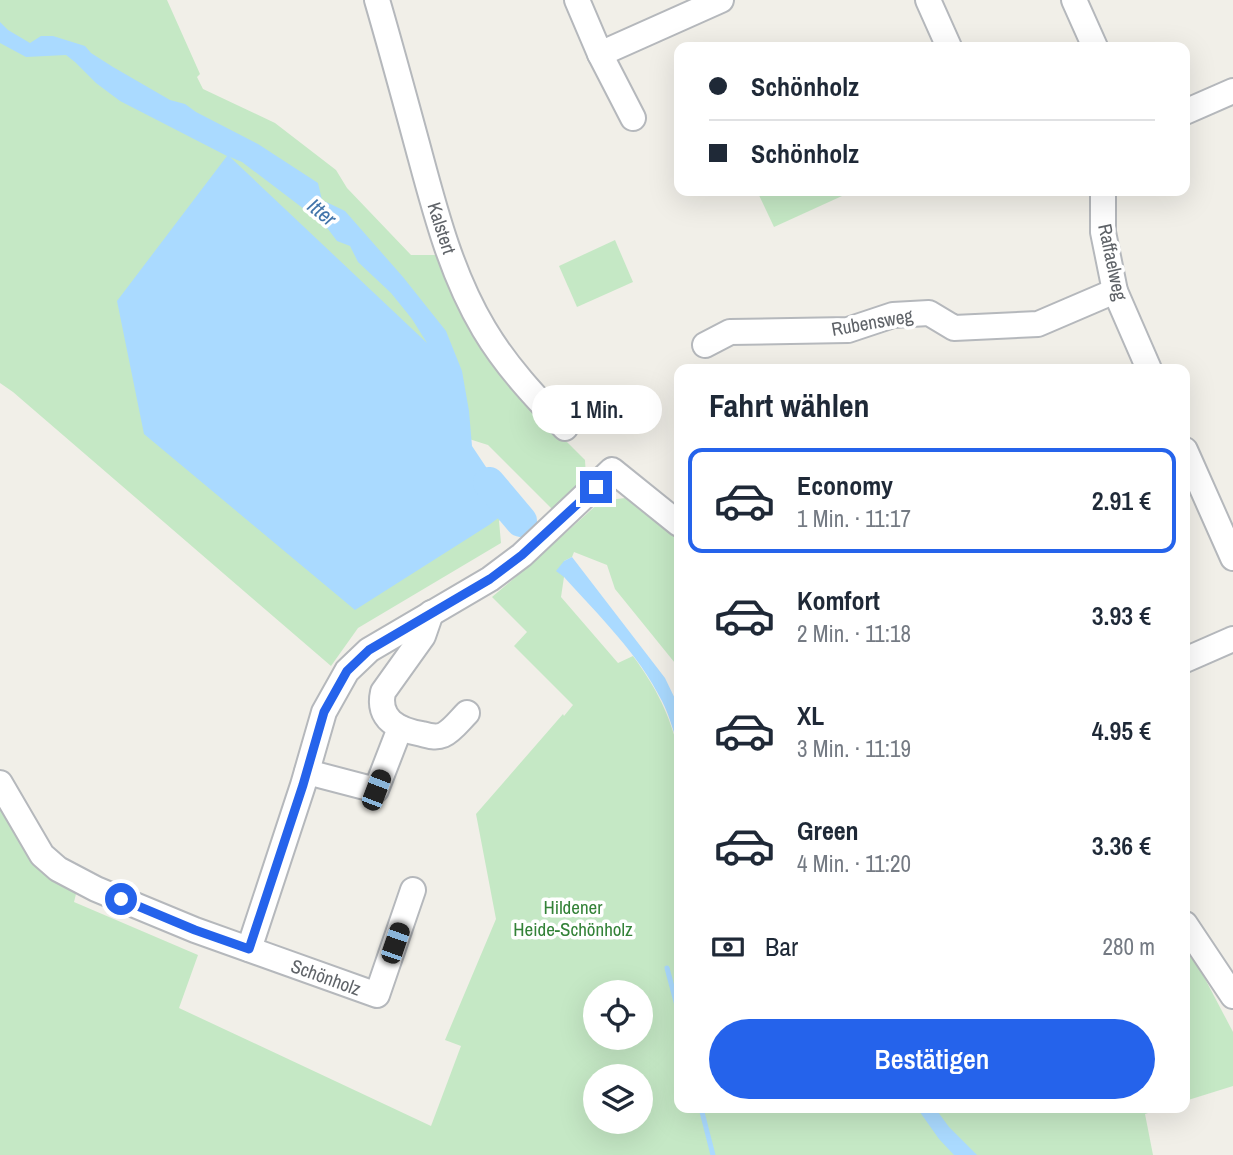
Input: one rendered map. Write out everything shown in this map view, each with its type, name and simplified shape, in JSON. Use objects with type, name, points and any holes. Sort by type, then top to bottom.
[{"type":"street","name":"Kalstert","points":[[377,0],[435,212],[456,272],[484,330],[503,358],[530,393],[565,428]]},
{"type":"street","points":[[577,0],[600,54],[633,118]]},
{"type":"street","points":[[600,54],[721,0]]},
{"type":"street","points":[[928,0],[947,42]]},
{"type":"street","points":[[1074,0],[1093,42]]},
{"type":"street","points":[[1190,110],[1233,91]]},
{"type":"street","name":"Raffaelweg","points":[[1103,196],[1103,232],[1115,291],[1147,364]]},
{"type":"street","name":"Rubensweg","points":[[705,345],[730,332],[848,330],[892,314],[929,313],[954,328],[1038,324],[1115,291]]},
{"type":"street","points":[[1190,461],[1233,558]]},
{"type":"street","points":[[249,949],[324,712],[347,671],[369,650],[490,579],[522,555],[612,470],[674,520]]},
{"type":"street","points":[[431,613],[423,636],[383,692],[381,701],[386,716],[400,728],[439,737],[446,734],[467,713]]},
{"type":"street","points":[[1190,658],[1233,639]]},
{"type":"street","points":[[307,772],[376,790],[400,728]]},
{"type":"street","name":"Schönholz","points":[[0,783],[42,855],[58,869],[195,930],[377,995],[412,890]]},
{"type":"street","points":[[1190,932],[1233,996]]},
{"type":"green space","points":[[0,0],[167,0],[200,74],[197,77],[203,89],[275,123],[336,170],[347,188],[411,255],[436,255],[447,280],[512,387],[585,460],[586,477],[580,488],[554,511],[488,445],[450,433],[506,512],[499,521],[501,543],[358,628],[331,666],[0,383]]},
{"type":"green space","points":[[759,196],[842,196],[774,227]]},
{"type":"green space","points":[[615,240],[633,282],[577,307],[559,266]]},
{"type":"green space","name":"Hildener Heide-Schönholz","points":[[625,498],[674,534],[674,662],[615,589],[607,565],[574,552],[572,557],[564,561],[561,597],[618,663],[633,656],[661,702],[674,735],[674,1113],[1148,1113],[1145,1114],[1153,1155],[0,1155],[0,795],[78,886],[74,902],[198,955],[179,1008],[431,1126],[461,1046],[445,1040],[496,919],[476,814],[573,705],[514,646],[527,632],[492,597],[601,501]]},
{"type":"green space","points":[[1193,956],[1233,1032],[1233,1086],[1190,1099],[1190,957]]},
{"type":"water","points":[[0,22],[30,43],[41,36],[53,36],[85,46],[113,67],[170,100],[185,104],[258,144],[318,183],[322,200],[345,211],[446,331],[462,371],[472,446],[500,488],[516,507],[522,510],[513,520],[506,512],[355,610],[144,434],[117,301],[227,156],[120,101],[66,55],[26,57],[0,43]],"holes":[[[230,157],[242,162],[325,225],[337,241],[350,246],[358,262],[391,293],[427,343]]]},
{"type":"water","points":[[572,557],[665,678],[674,697],[674,733],[665,707],[630,651],[556,571],[564,561]]},
{"type":"water","points":[[921,1113],[939,1113],[977,1155],[954,1155]]},
{"type":"waterway","name":"Itter","points":[[489,483],[521,521]]},
{"type":"waterway","points":[[667,968],[674,994]]},
{"type":"waterway","points":[[702,1113],[713,1155]]},
{"type":"route","points":[[121,899],[249,949],[324,712],[347,671],[369,650],[490,579],[522,555],[596,487]]}]
